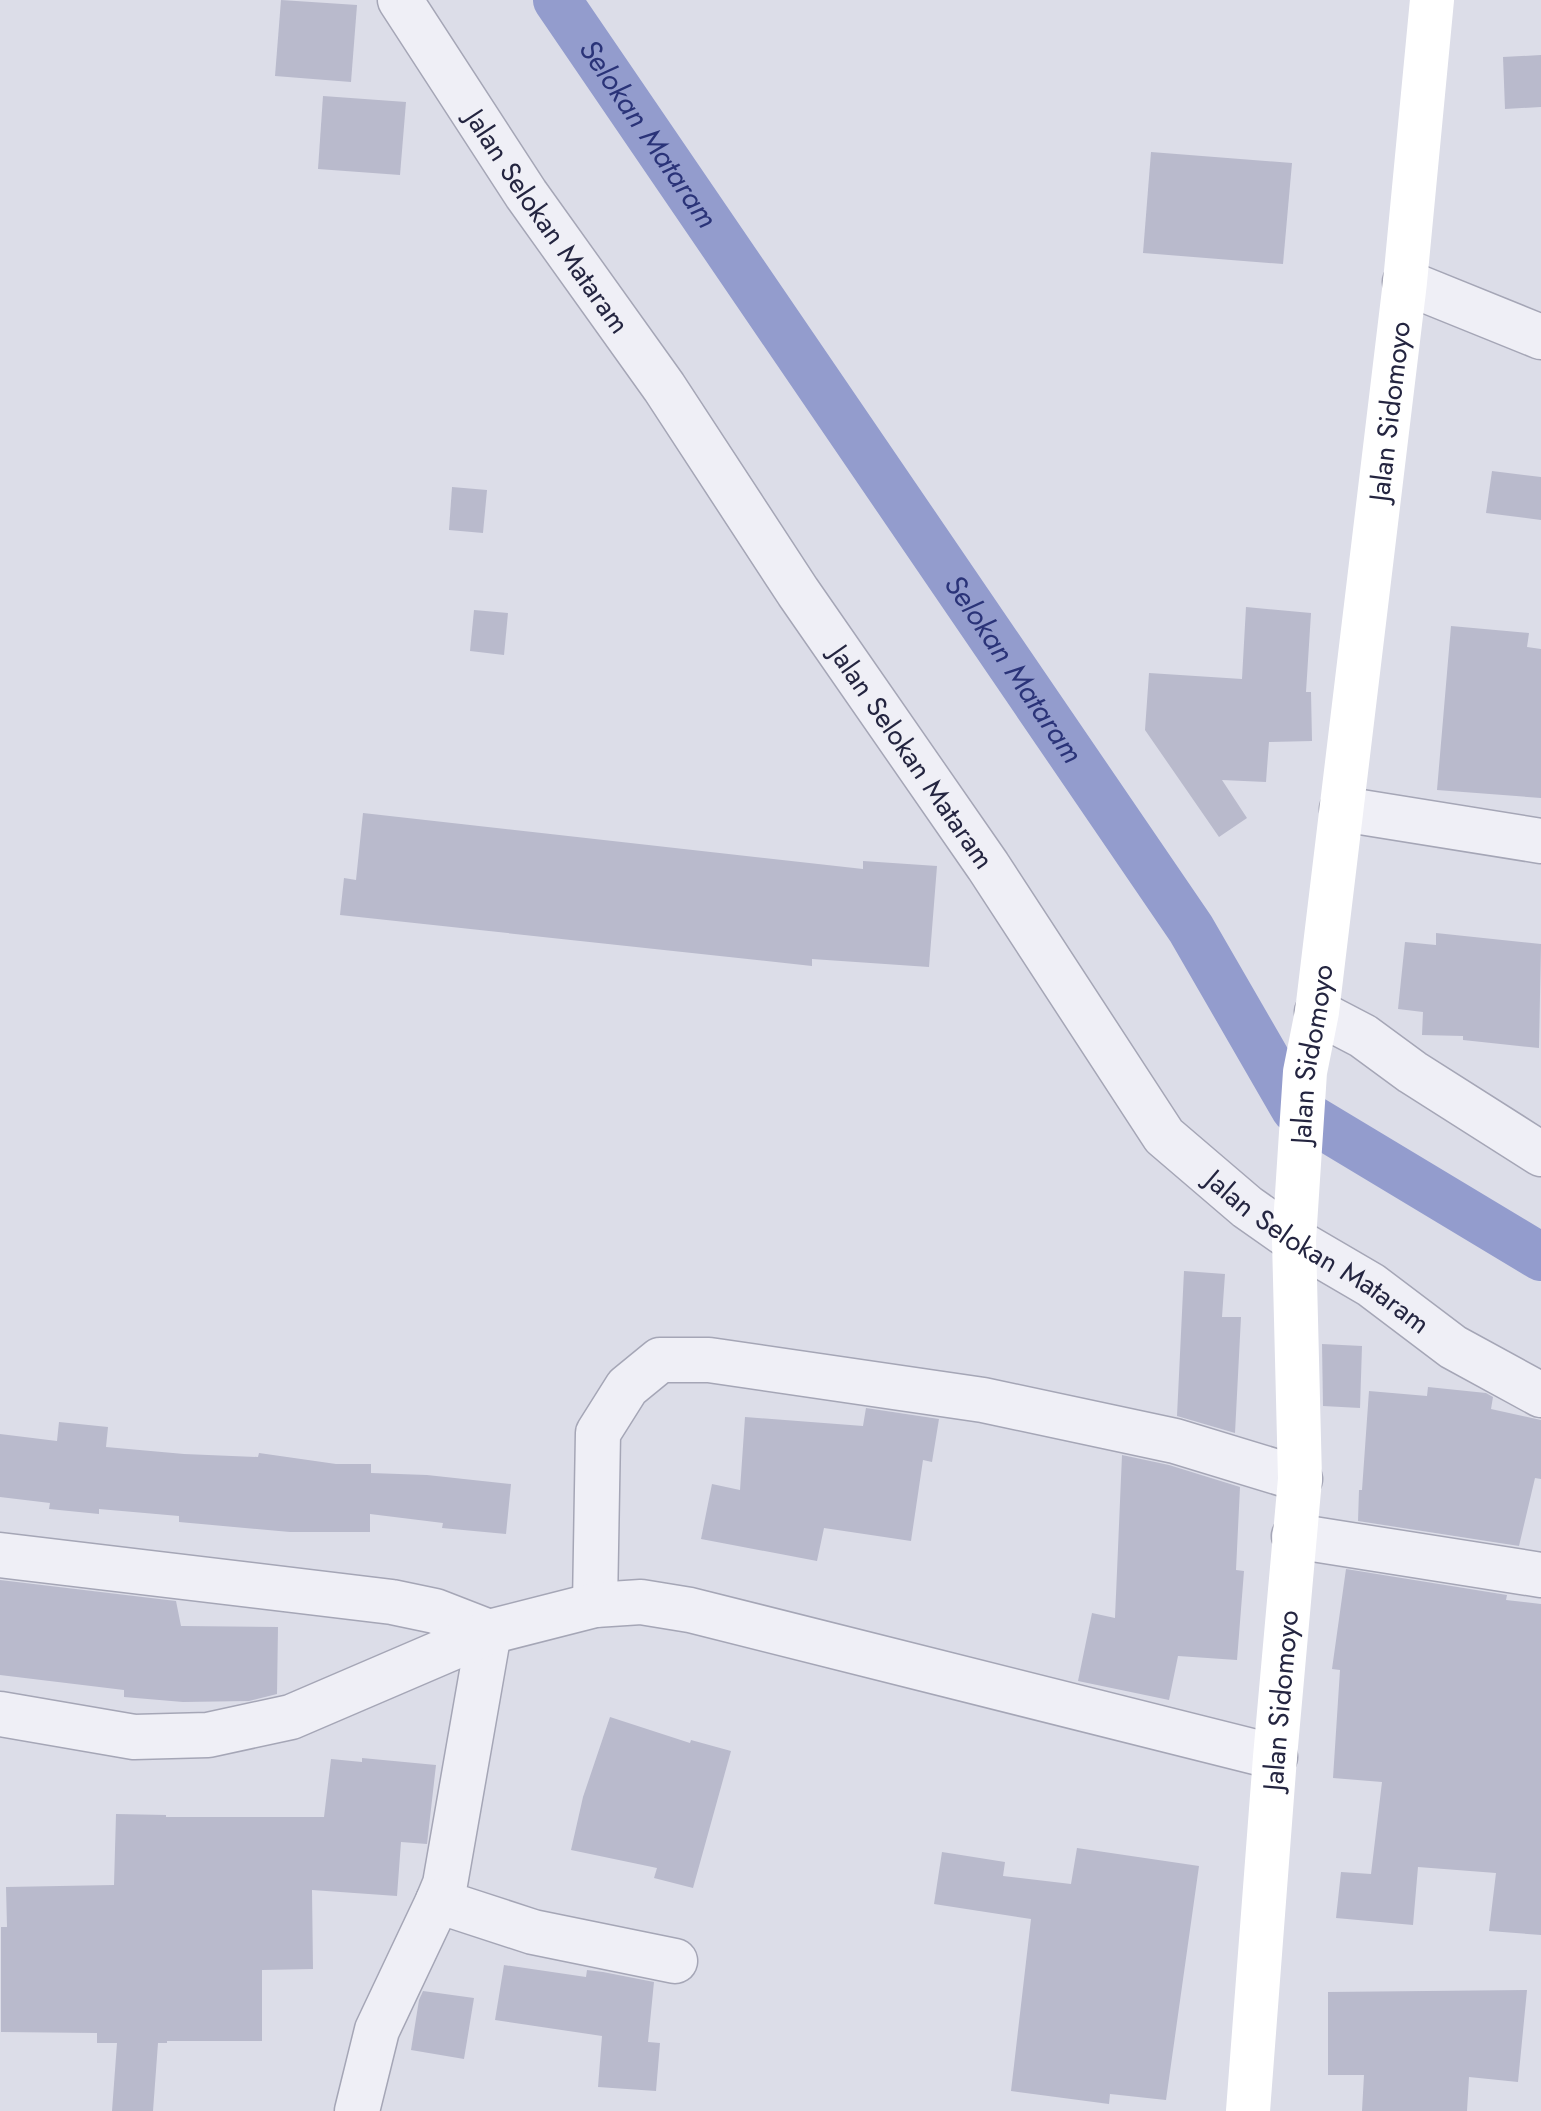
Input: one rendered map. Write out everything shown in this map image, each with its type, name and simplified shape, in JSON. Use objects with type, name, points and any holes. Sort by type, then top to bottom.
[{"type":"main road","name":"Jalan Sidomoyo","points":[[1248,2111],[1300,1479],[1294,1240],[1305,1072],[1317,1012],[1405,282],[1432,0]]},
{"type":"street","name":"Jalan Selokan Mataram","points":[[400,0],[526,194],[664,387],[798,592],[988,866],[1164,1136],[1247,1207],[1294,1240],[1371,1285],[1453,1347],[1541,1395]]},
{"type":"street","points":[[1405,282],[1541,337]]},
{"type":"street","points":[[1342,809],[1541,841]]},
{"type":"street","points":[[1317,1012],[1363,1036],[1412,1072],[1541,1154]]},
{"type":"street","points":[[595,1605],[598,1433],[627,1387],[660,1360],[709,1360],[983,1400],[1175,1441],[1300,1479]]},
{"type":"street","points":[[1294,1536],[1541,1575]]},
{"type":"street","points":[[0,1555],[392,1602],[435,1611],[489,1632]]},
{"type":"street","points":[[0,1714],[134,1737],[208,1735],[291,1717],[489,1632],[595,1605],[641,1602],[690,1610],[1275,1757]]},
{"type":"street","points":[[357,2111],[377,2030],[445,1884],[489,1632]]},
{"type":"street","points":[[438,1901],[533,1932],[675,1961]]},
{"type":"building","points":[[281,0],[357,5],[351,82],[275,76]]},
{"type":"building","points":[[1541,55],[1541,107],[1505,109],[1503,57]]},
{"type":"building","points":[[323,96],[406,102],[400,175],[318,169]]},
{"type":"building","points":[[1151,152],[1292,163],[1283,264],[1143,253]]},
{"type":"building","points":[[1492,471],[1541,477],[1541,520],[1486,513]]},
{"type":"building","points":[[452,487],[487,490],[483,533],[449,530]]},
{"type":"building","points":[[1246,607],[1311,613],[1306,692],[1311,692],[1312,741],[1269,742],[1266,782],[1222,780],[1247,818],[1219,837],[1145,730],[1149,673],[1242,679]]},
{"type":"building","points":[[474,610],[508,613],[504,655],[470,651]]},
{"type":"building","points":[[1451,626],[1529,633],[1527,647],[1541,649],[1541,798],[1437,790]]},
{"type":"building","points":[[363,813],[863,869],[863,861],[937,866],[929,967],[812,959],[812,966],[340,915],[344,878],[356,880]]},
{"type":"building","points":[[1436,933],[1541,944],[1539,1048],[1463,1040],[1463,1036],[1422,1035],[1423,1012],[1398,1009],[1405,942],[1436,945]]},
{"type":"building","points":[[1184,1271],[1225,1274],[1222,1317],[1241,1317],[1235,1433],[1177,1416]]},
{"type":"building","points":[[1322,1344],[1362,1346],[1360,1408],[1323,1406]]},
{"type":"building","points":[[1428,1387],[1486,1393],[1493,1397],[1491,1409],[1541,1420],[1541,1479],[1535,1478],[1519,1546],[1358,1521],[1369,1391],[1427,1396]]},
{"type":"building","points":[[866,1408],[939,1419],[932,1462],[923,1460],[911,1541],[824,1528],[817,1561],[701,1539],[712,1484],[740,1490],[745,1417],[863,1426]]},
{"type":"building","points":[[59,1422],[108,1427],[106,1447],[258,1457],[259,1453],[336,1464],[371,1464],[371,1473],[511,1484],[506,1534],[442,1528],[443,1523],[370,1514],[370,1532],[290,1532],[179,1522],[179,1516],[99,1509],[99,1514],[49,1509],[50,1503],[0,1497],[0,1434],[57,1441]]},
{"type":"building","points":[[1122,1455],[1169,1465],[1240,1487],[1236,1570],[1244,1571],[1237,1660],[1178,1656],[1169,1700],[1078,1681],[1092,1613],[1115,1618]]},
{"type":"building","points":[[1346,1569],[1507,1595],[1506,1600],[1541,1604],[1541,1935],[1489,1931],[1496,1873],[1418,1867],[1413,1925],[1336,1918],[1341,1872],[1371,1874],[1382,1782],[1333,1778],[1340,1670],[1332,1669]]},
{"type":"building","points":[[0,1580],[176,1601],[181,1626],[278,1627],[277,1694],[249,1701],[183,1702],[124,1697],[124,1690],[0,1675]]},
{"type":"building","points":[[610,1717],[690,1743],[691,1740],[731,1751],[693,1888],[654,1878],[657,1868],[571,1850],[583,1797]]},
{"type":"building","points":[[362,1758],[436,1765],[427,1844],[401,1842],[397,1896],[312,1890],[313,1969],[262,1970],[262,2041],[158,2043],[153,2111],[112,2111],[117,2043],[97,2043],[97,2033],[1,2032],[1,1927],[7,1927],[6,1887],[114,1885],[116,1814],[324,1817],[331,1759],[362,1762]]},
{"type":"building","points":[[1077,1848],[1199,1866],[1166,2100],[1110,2094],[1109,2104],[1011,2091],[1031,1919],[934,1904],[942,1852],[1005,1862],[1003,1876],[1071,1884]]},
{"type":"building","points":[[504,1965],[586,1977],[587,1970],[654,1982],[648,2042],[660,2043],[656,2091],[598,2087],[602,2036],[495,2020]]},
{"type":"building","points":[[1527,1990],[1518,2082],[1469,2077],[1467,2111],[1362,2111],[1364,2075],[1328,2075],[1328,1992]]},
{"type":"building","points":[[423,1991],[474,1998],[464,2059],[411,2050]]},
{"type":"waterway","name":"Selokan Mataram","points":[[557,0],[1191,929],[1295,1109],[1541,1257]]}]
